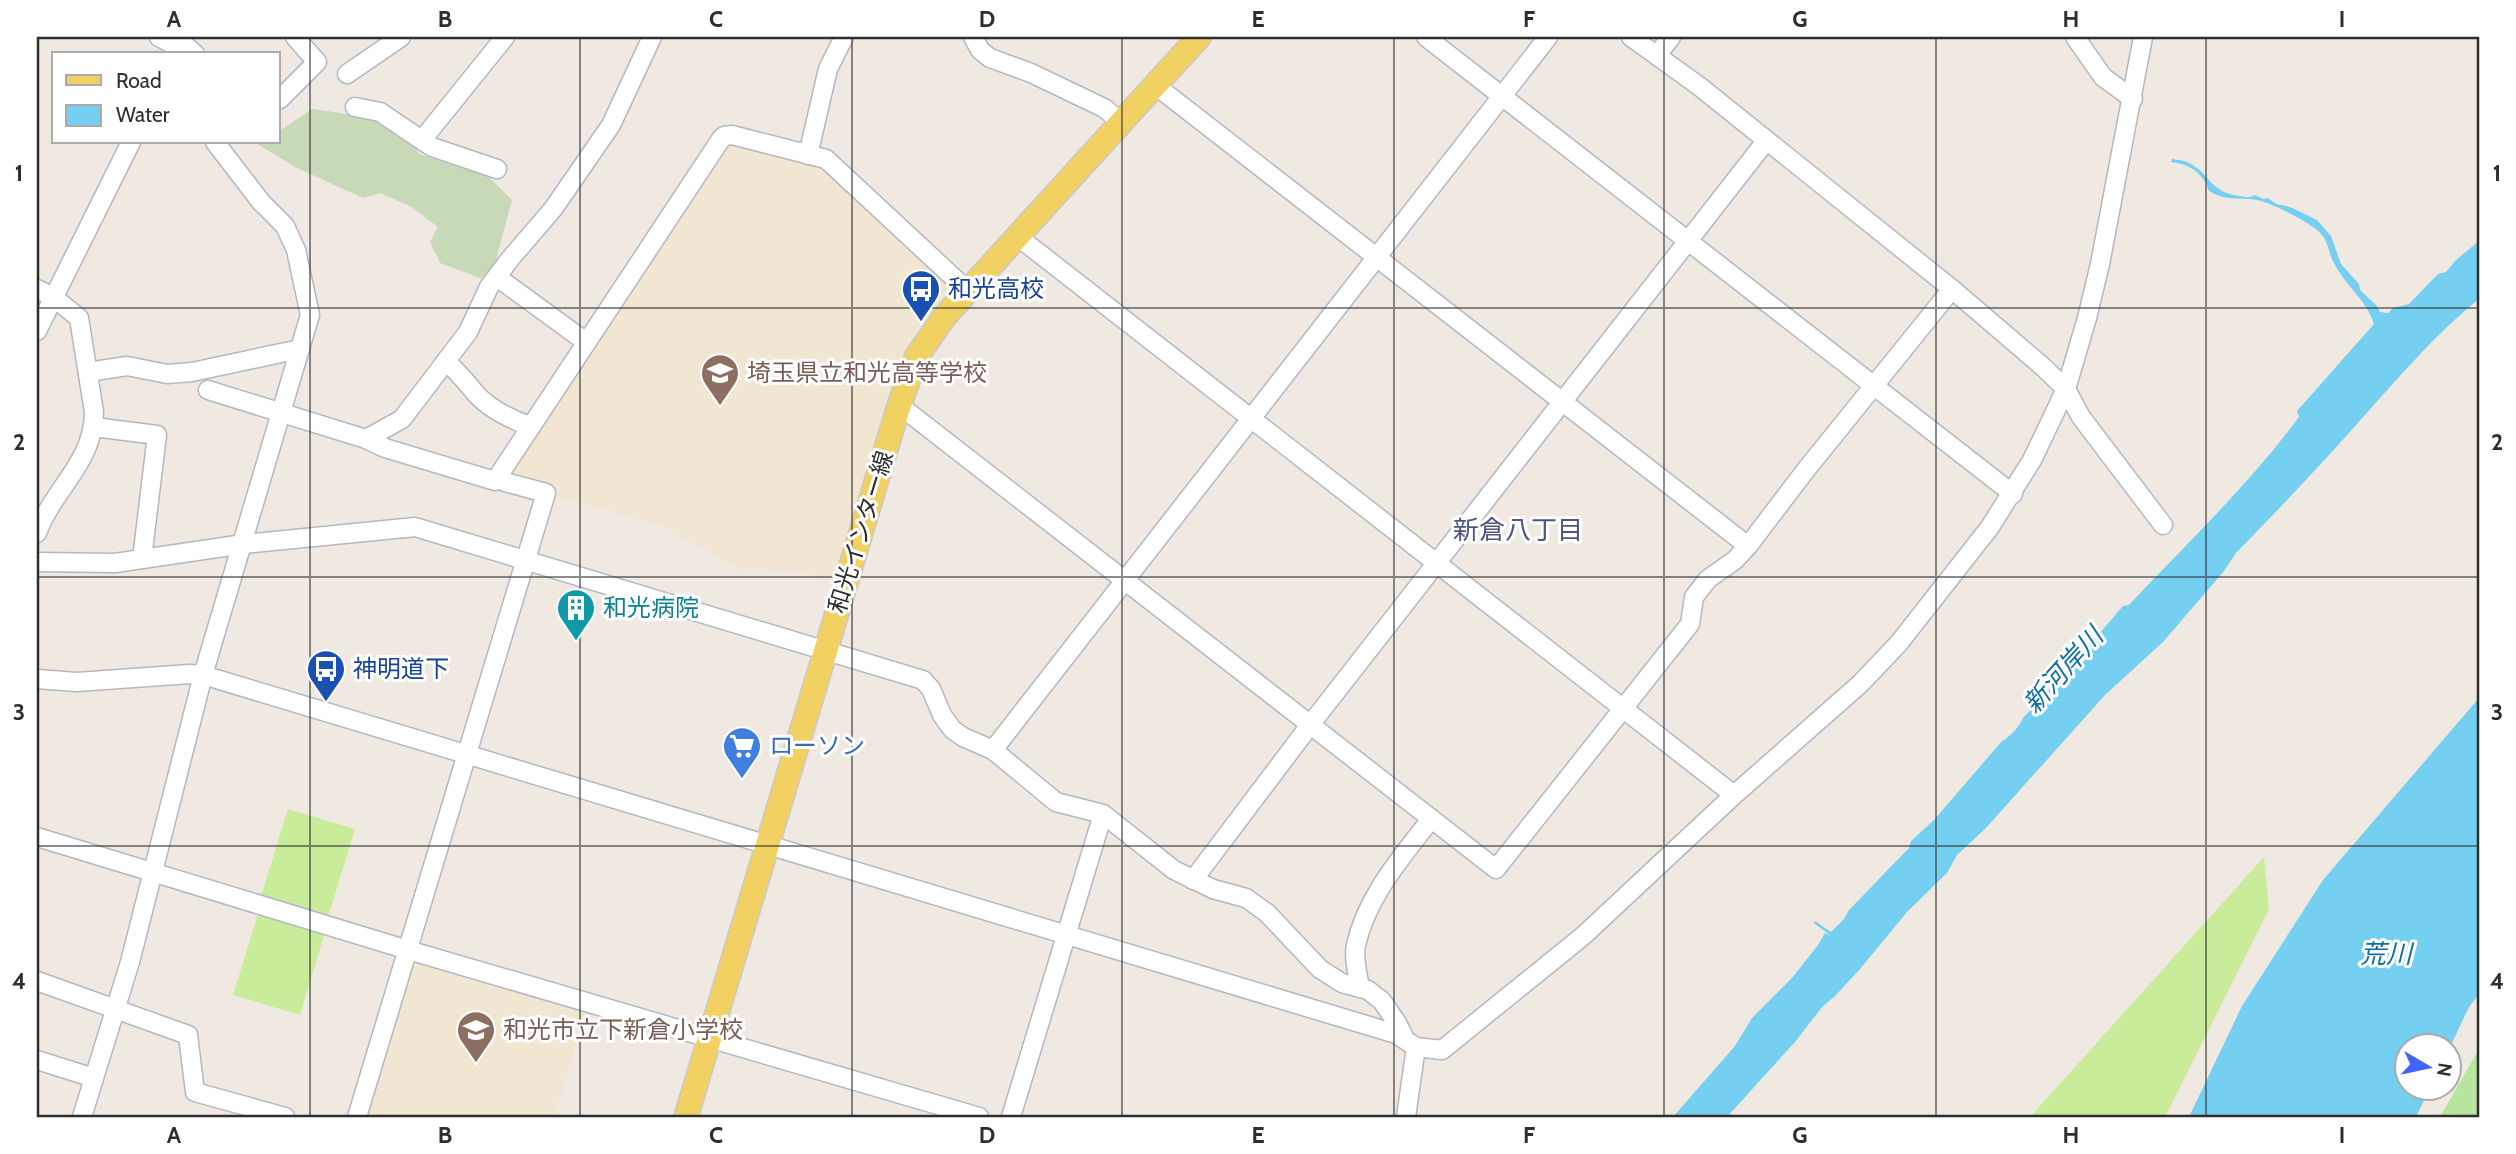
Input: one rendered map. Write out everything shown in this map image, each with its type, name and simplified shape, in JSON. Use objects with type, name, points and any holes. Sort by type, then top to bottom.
[{"type":"main road","name":"和光インター線","points":[[686,1117],[911,369],[923,345],[945,316],[1199,37]]},
{"type":"street","points":[[159,37],[182,47]]},
{"type":"street","points":[[280,99],[317,62],[295,37]]},
{"type":"street","points":[[347,75],[401,37]]},
{"type":"street","points":[[422,140],[505,37]]},
{"type":"street","points":[[366,439],[402,419],[468,332],[489,287],[553,209],[611,125],[652,37]]},
{"type":"street","points":[[808,155],[828,69],[844,37]]},
{"type":"street","points":[[972,37],[990,58],[1055,84],[1104,108],[1121,122]]},
{"type":"street","points":[[1426,37],[2013,494]]},
{"type":"street","points":[[993,750],[1548,37]]},
{"type":"street","points":[[1631,37],[1658,54],[1952,289],[2066,389],[2081,417],[2163,525]]},
{"type":"street","points":[[1658,54],[1671,37]]},
{"type":"street","points":[[2075,37],[2103,77],[2133,99]]},
{"type":"street","points":[[37,679],[76,682],[203,675],[1383,1030],[1410,1043],[1442,1050],[1583,936],[1734,795],[1860,684],[1899,643],[1969,556],[2013,494],[2050,427],[2066,389],[2087,318],[2133,99],[2143,37]]},
{"type":"street","points":[[1155,85],[1748,546]]},
{"type":"street","points":[[355,107],[380,112],[432,147],[497,169]]},
{"type":"street","points":[[500,479],[501,471],[530,426],[724,135],[826,159],[968,291]]},
{"type":"street","points":[[1193,880],[1310,725],[1766,141]]},
{"type":"street","points":[[37,331],[130,144]]},
{"type":"street","points":[[82,1117],[130,962],[203,675],[310,315],[296,250],[285,226],[261,202],[217,144]]},
{"type":"street","points":[[1017,236],[1734,795]]},
{"type":"street","points":[[496,277],[586,342]]},
{"type":"street","points":[[37,289],[79,318],[94,427],[88,449],[54,497],[37,533]]},
{"type":"street","points":[[898,409],[908,412],[1496,869],[1690,624],[1694,597],[1708,579],[1735,560],[1748,546],[1952,289]]},
{"type":"street","points":[[88,372],[127,366],[167,374],[192,372],[300,349]]},
{"type":"street","points":[[446,361],[463,376],[478,396],[513,420],[530,426]]},
{"type":"street","points":[[208,390],[366,439],[385,448],[495,481],[500,479],[546,493],[357,1117]]},
{"type":"street","points":[[94,427],[157,435],[142,559]]},
{"type":"street","points":[[37,562],[103,564],[244,544],[415,527],[923,680],[931,689],[942,715],[952,729],[993,750],[1055,802],[1103,814],[1174,870],[1213,889],[1246,898],[1267,913],[1320,969],[1342,983],[1368,990],[1381,1001],[1410,1043],[1406,1117]]},
{"type":"street","points":[[1011,1117],[1103,814]]},
{"type":"street","points":[[1360,988],[1355,947],[1367,915],[1382,882],[1431,819]]},
{"type":"street","points":[[37,837],[408,950],[979,1117]]},
{"type":"street","points":[[37,981],[188,1035],[195,1092],[285,1117]]},
{"type":"street","points":[[37,1060],[94,1078]]},
{"type":"shaded area","name":"埼玉県立和光高等学校","points":[[726,141],[824,163],[957,291],[928,319],[911,343],[837,582],[797,571],[742,571],[662,526],[550,494],[509,477],[506,471]]},
{"type":"shaded area","name":"和光市立下新倉小学校","points":[[414,960],[586,1012],[555,1117],[367,1117]]},
{"type":"green space","points":[[312,109],[373,119],[400,132],[411,141],[419,154],[489,177],[512,200],[493,272],[488,281],[440,263],[430,242],[438,227],[410,206],[380,193],[363,198],[295,167],[257,144],[280,144],[280,131]]},
{"type":"green space","points":[[288,809],[355,829],[328,917],[261,896]]},
{"type":"green space","points":[[2264,857],[2269,909],[2165,1117],[2030,1117]]},
{"type":"green space","points":[[259,911],[325,932],[300,1015],[233,995]]},
{"type":"green space","points":[[2479,1049],[2479,1117],[2440,1117],[2449,1102],[2464,1102],[2464,1075]]},
{"type":"water","points":[[2172,159],[2189,163],[2216,187],[2229,194],[2268,198],[2276,204],[2290,207],[2317,220],[2331,236],[2341,264],[2380,312],[2388,313],[2393,308],[2409,304],[2438,274],[2446,272],[2479,241],[2479,299],[2415,359],[2312,474],[2236,553],[2224,571],[2163,642],[2105,695],[1986,828],[1957,855],[1947,873],[1907,912],[1860,969],[1822,1007],[1795,1042],[1727,1117],[1673,1117],[1735,1046],[1752,1018],[1792,978],[1825,933],[1831,936],[1814,923],[1815,921],[1831,932],[1844,919],[1849,910],[1909,848],[1911,841],[1934,820],[2076,661],[2081,663],[2087,659],[2087,648],[2123,606],[2129,605],[2239,490],[2299,417],[2297,411],[2374,324],[2371,315],[2338,270],[2326,240],[2316,229],[2292,214],[2260,201],[2218,195],[2209,190],[2203,178],[2195,171],[2171,162]]},
{"type":"water","name":"荒川","points":[[2479,698],[2479,994],[2469,1007],[2457,1032],[2394,1032],[2394,1102],[2423,1102],[2416,1117],[2189,1117],[2242,1006],[2323,880]]},
{"type":"place","name":"和光高校","points":[[921,323]]},
{"type":"place","name":"埼玉県立和光高等学校","points":[[720,407]]},
{"type":"place","name":"和光病院","points":[[576,642]]},
{"type":"place","name":"神明道下","points":[[326,703]]},
{"type":"place","name":"ローソン","points":[[742,780]]},
{"type":"place","name":"和光市立下新倉小学校","points":[[476,1064]]},
{"type":"district","name":"新倉八丁目","points":[[1518,530]]},
{"type":"water label","name":"新河岸川","points":[[2063,670]]}]
